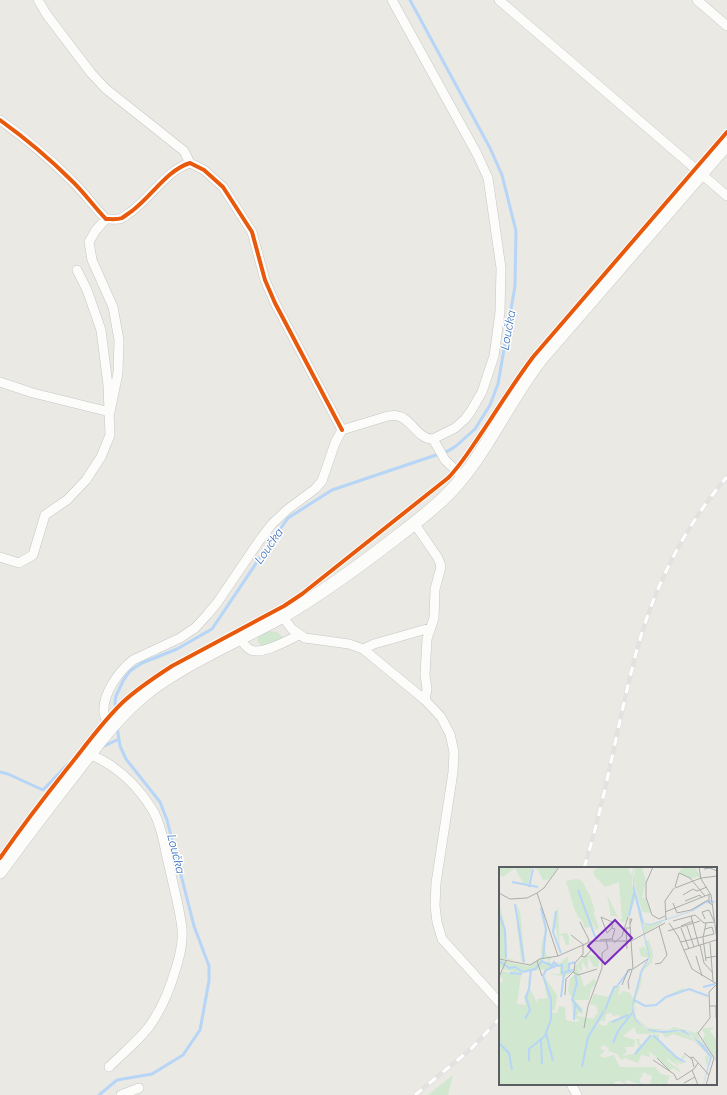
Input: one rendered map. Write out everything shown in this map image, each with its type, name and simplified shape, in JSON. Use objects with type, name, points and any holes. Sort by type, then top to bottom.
[{"type":"main road","points":[[0,872],[89,754],[111,727],[131,706],[162,682],[282,616],[340,580],[414,524],[442,500],[476,460],[525,380],[541,359],[727,144]]},
{"type":"street","points":[[38,0],[47,15],[90,73],[106,89],[184,151],[190,163],[204,170],[222,187],[252,232],[265,280],[275,304],[342,430]]},
{"type":"street","points":[[111,727],[104,715],[105,702],[111,686],[117,676],[133,660],[180,638],[194,628],[207,615],[272,524],[288,509],[315,489],[322,481],[335,443],[342,430],[396,415],[404,419],[423,436],[433,439],[447,433],[461,424],[471,411],[482,392],[494,356],[500,312],[501,268],[488,178],[477,154],[392,0]]},
{"type":"street","points":[[499,0],[727,196]]},
{"type":"street","points":[[697,0],[727,26]]},
{"type":"street","points":[[0,120],[21,135],[72,181],[92,206],[106,219]]},
{"type":"street","points":[[110,412],[118,373],[119,340],[112,307],[92,260],[89,242],[96,230],[106,219],[121,218],[135,208],[175,170],[190,163]]},
{"type":"street","points":[[0,557],[19,563],[33,555],[45,515],[66,500],[86,480],[101,456],[110,435],[110,412],[101,330],[87,290],[77,270]]},
{"type":"street","points":[[0,382],[33,393],[110,412]]},
{"type":"street","points":[[433,439],[446,460],[463,477]]},
{"type":"street","points":[[414,524],[438,558],[441,566],[435,589],[434,618],[427,639],[425,656],[427,689],[425,700]]},
{"type":"street","points":[[282,616],[292,629],[305,638],[349,644],[363,649],[425,700],[441,717],[450,734],[454,752],[453,772],[436,883],[435,906],[437,922],[442,939],[499,1002]]},
{"type":"street","points":[[363,649],[374,644],[430,628]]},
{"type":"street","points":[[240,638],[248,648],[260,650],[278,645],[299,635]]},
{"type":"street","points":[[89,754],[119,771],[136,788],[153,810],[158,822],[182,931],[180,954],[176,969],[169,990],[158,1012],[148,1028],[109,1067]]},
{"type":"street","points":[[572,1085],[577,1095]]},
{"type":"street","points":[[121,1095],[139,1088]]},
{"type":"green space","points":[[268,631],[277,632],[284,638],[268,645],[261,645],[258,642],[258,638]]},
{"type":"green space","points":[[453,1075],[448,1095],[428,1095]]},
{"type":"waterway","name":"Loučka","points":[[116,715],[116,696],[123,681],[130,671],[142,663],[177,649],[212,629],[288,518],[332,490],[448,451],[475,429],[490,405],[498,384],[515,286],[516,231],[502,175],[490,148],[410,0]]},
{"type":"waterway","name":"Loučka","points":[[99,1095],[117,1080],[152,1074],[183,1055],[200,1030],[209,981],[209,966],[194,926],[167,820],[160,802],[126,759],[120,746],[117,727]]},
{"type":"waterway","points":[[100,748],[119,739]]},
{"type":"waterway","points":[[0,772],[8,774],[43,790],[68,764],[79,758]]},
{"type":"railway","points":[[584,867],[598,817],[633,665],[648,615],[681,542],[695,519],[727,477]]},
{"type":"railway","points":[[415,1095],[471,1049],[499,1019]]},
{"type":"cycle path","points":[[0,120],[28,141],[54,164],[76,185],[106,219],[122,218],[139,205],[174,171],[190,163],[204,170],[223,187],[252,232],[265,280],[275,303],[342,430]]},
{"type":"cycle path","points":[[0,858],[93,735],[115,710],[129,697],[172,666],[284,606],[302,594],[448,478],[465,457],[533,357],[727,132]]}]
